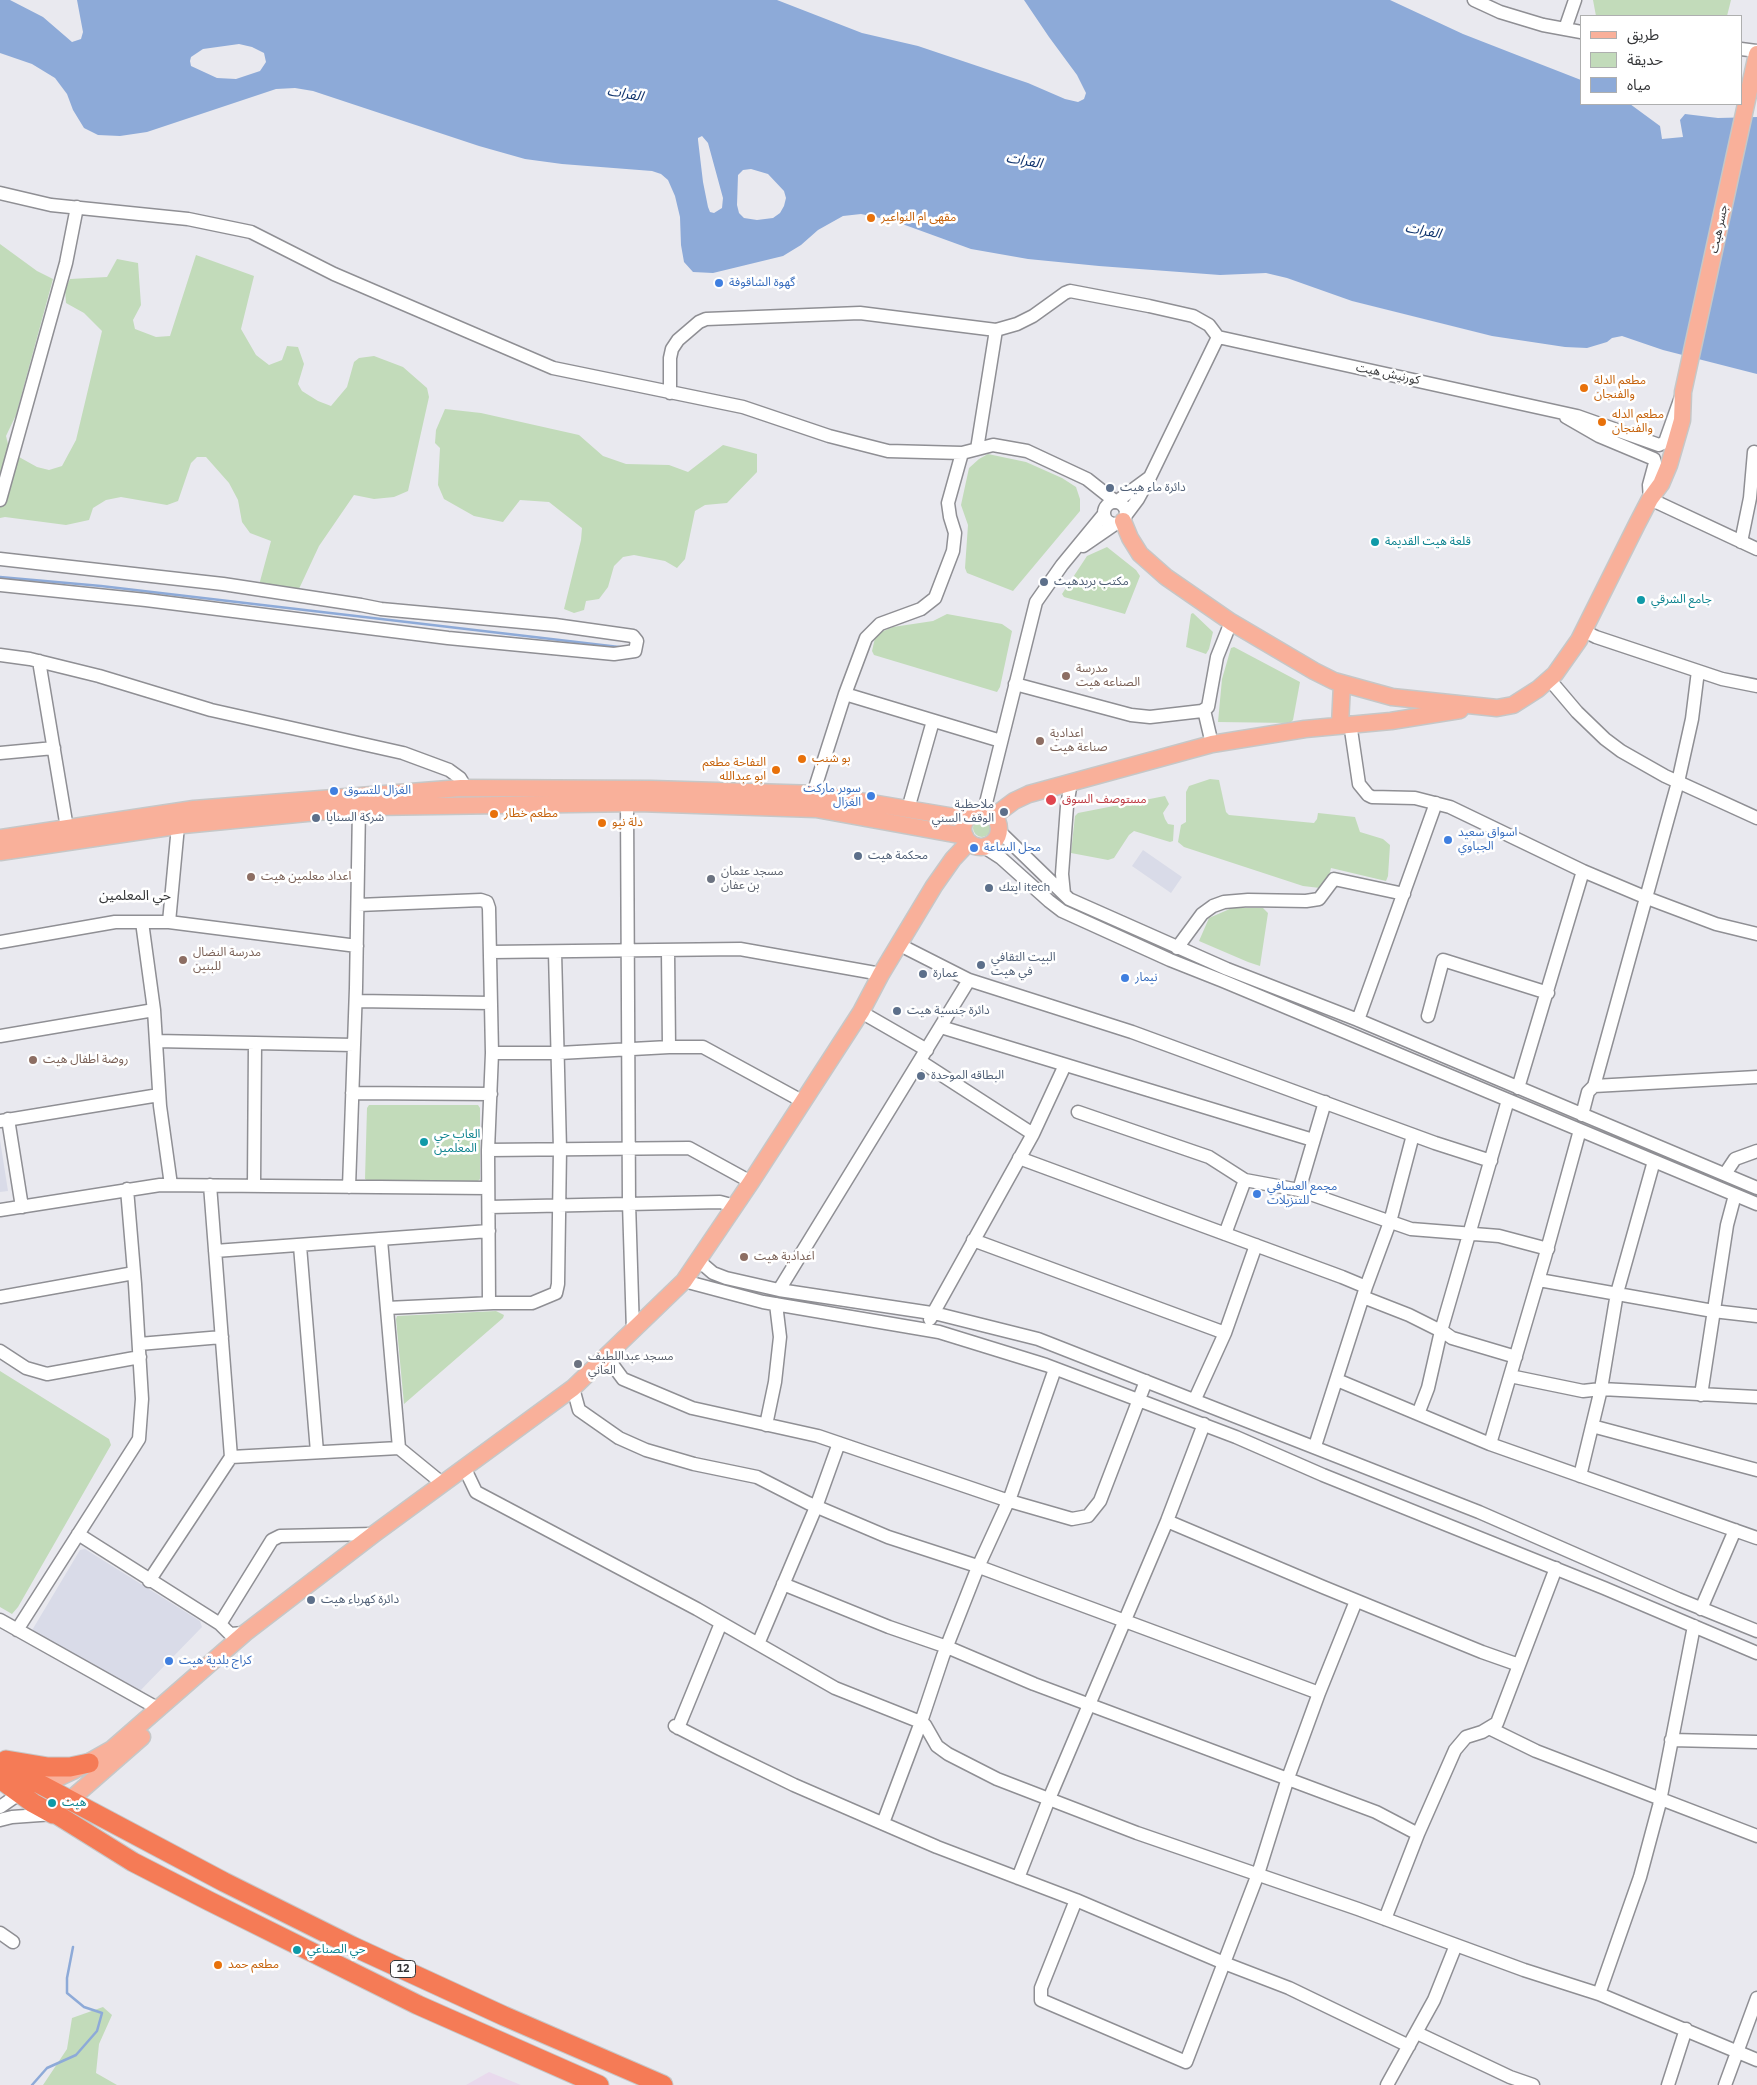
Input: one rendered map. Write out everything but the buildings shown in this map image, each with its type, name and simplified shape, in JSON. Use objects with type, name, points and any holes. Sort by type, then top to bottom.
[{"type":"highway","points":[[0,1759],[48,1767],[70,1767],[89,1763]]},
{"type":"highway","name":"12","points":[[0,1763],[224,1882],[352,1946],[504,2016],[663,2085]]},
{"type":"highway","name":"12","points":[[0,1779],[19,1795],[56,1814],[133,1862],[418,2005],[599,2085]]},
{"type":"main road","name":"جسر هيت","points":[[1484,707],[1498,708],[1513,705],[1528,697],[1549,679],[1579,640],[1650,499],[1661,484],[1669,465],[1682,420],[1684,392],[1756,57]]},
{"type":"main road","points":[[1121,520],[1130,538],[1146,561],[1187,593],[1314,672],[1342,684],[1392,697],[1484,707]]},
{"type":"main road","points":[[1342,684],[1345,724]]},
{"type":"main road","points":[[1391,721],[1392,697]]},
{"type":"main road","points":[[992,819],[1006,805],[1021,797],[1212,744],[1345,724],[1391,721],[1484,707]]},
{"type":"main road","points":[[0,838],[194,809],[466,788],[813,794],[967,819]]},
{"type":"main road","points":[[511,788],[512,804]]},
{"type":"main road","points":[[0,852],[178,826],[359,807],[626,803],[816,809],[973,842],[994,841],[992,819]]},
{"type":"main road","points":[[973,842],[964,828],[967,819],[974,813],[992,819]]},
{"type":"main road","points":[[43,1785],[89,1763],[112,1749],[244,1633],[374,1534],[573,1388],[684,1281],[751,1182],[861,1012],[898,944],[934,886],[953,859],[973,842]]},
{"type":"main road","points":[[70,1800],[142,1737],[209,1663]]},
{"type":"street","points":[[1474,0],[1500,12],[1543,25],[1580,32]]},
{"type":"street","points":[[1565,29],[1575,0]]},
{"type":"street","points":[[1742,50],[1756,57]]},
{"type":"street","points":[[0,193],[51,205],[188,219],[251,232],[334,274],[553,368],[743,407],[829,436],[888,452],[962,453],[993,445],[1027,451],[1087,479],[1124,507],[1121,520]]},
{"type":"street","points":[[0,500],[66,263],[77,208]]},
{"type":"street","points":[[670,393],[670,358],[672,349],[678,340],[699,322],[706,319],[860,313],[996,330],[1017,324],[1034,316],[1070,291],[1193,316],[1209,326],[1218,337],[1150,477],[1138,499],[1121,520],[1071,555]]},
{"type":"street","points":[[977,449],[996,330]]},
{"type":"street","name":"كورنيش هيت","points":[[1218,337],[1558,411],[1597,422],[1659,446],[1666,440],[1672,418],[1684,392]]},
{"type":"street","name":"كورنيش هيت","points":[[1558,411],[1599,436],[1654,458],[1656,463],[1650,485],[1650,499]]},
{"type":"street","points":[[1741,542],[1750,498],[1754,452]]},
{"type":"street","points":[[813,794],[845,694],[866,638],[880,624],[921,610],[935,598],[953,551],[955,533],[948,503],[962,453]]},
{"type":"street","points":[[1150,477],[1116,502],[1107,505],[1104,512],[1062,564],[1036,602],[1001,741],[992,819],[1069,898],[1177,948],[1358,1020],[1755,1187],[1727,1225],[1701,1395]]},
{"type":"street","points":[[1087,479],[1104,512],[1106,520],[1121,520]]},
{"type":"street","points":[[1650,499],[1757,549]]},
{"type":"street","points":[[0,559],[223,584],[361,604],[380,609],[555,624],[633,636],[637,641],[635,651],[614,654],[448,638],[156,601],[0,585]]},
{"type":"street","points":[[1015,684],[1131,715],[1150,717],[1186,714],[1204,710],[1208,707],[1216,657],[1231,622]]},
{"type":"street","points":[[1584,630],[1596,637],[1722,679],[1757,686]]},
{"type":"street","points":[[0,655],[39,661],[99,676],[211,710],[403,753],[449,770],[460,778],[466,788]]},
{"type":"street","points":[[39,661],[67,828]]},
{"type":"street","points":[[1582,1115],[1588,1092],[1594,1086],[1678,782],[1692,720],[1698,671]]},
{"type":"street","points":[[1549,679],[1577,712],[1605,739],[1621,751],[1678,782],[1757,818]]},
{"type":"street","points":[[845,694],[1001,741]]},
{"type":"street","points":[[1204,710],[1212,744]]},
{"type":"street","points":[[908,809],[933,720]]},
{"type":"street","points":[[1345,724],[1358,780],[1364,792],[1372,797],[1415,798],[1436,803],[1463,813],[1583,871],[1647,898],[1716,924],[1757,934]]},
{"type":"street","points":[[0,754],[54,748]]},
{"type":"street","points":[[1064,894],[1062,874],[1067,806],[1071,782]]},
{"type":"street","points":[[626,803],[629,951],[629,1148],[633,1331]]},
{"type":"street","points":[[1358,1020],[1436,803]]},
{"type":"street","points":[[349,1186],[356,1001],[359,807]]},
{"type":"street","points":[[169,922],[178,826]]},
{"type":"street","points":[[973,842],[1001,858],[1062,911],[1170,960],[1746,1200]]},
{"type":"street","points":[[1518,1088],[1583,871]]},
{"type":"street","points":[[1177,948],[1202,914],[1213,906],[1224,902],[1248,900],[1306,901],[1319,899],[1334,879],[1404,894]]},
{"type":"street","points":[[358,906],[481,900],[487,902],[489,908],[492,1053],[488,1150],[489,1303]]},
{"type":"street","points":[[0,942],[115,922],[169,922],[357,946]]},
{"type":"street","points":[[142,922],[154,1010],[160,1095],[171,1185]]},
{"type":"street","points":[[898,944],[969,980],[1132,1032],[1413,1135],[1491,1161]]},
{"type":"street","points":[[491,952],[740,949],[881,974]]},
{"type":"street","points":[[668,951],[669,1047]]},
{"type":"street","points":[[387,1308],[532,1303],[556,1294],[558,1284],[560,1149],[555,952]]},
{"type":"street","points":[[1428,1016],[1443,960],[1548,993]]},
{"type":"street","points":[[779,1290],[969,980]]},
{"type":"street","points":[[356,1001],[491,1003]]},
{"type":"street","points":[[0,1036],[154,1010]]},
{"type":"street","points":[[861,1012],[927,1050]]},
{"type":"street","points":[[941,1027],[1313,1140]]},
{"type":"street","points":[[156,1041],[354,1045]]},
{"type":"street","points":[[254,1185],[255,1043]]},
{"type":"street","points":[[492,1053],[558,1053],[703,1047],[802,1101]]},
{"type":"street","points":[[920,1062],[1033,1134]]},
{"type":"street","points":[[926,1330],[932,1313],[1033,1134],[1065,1065]]},
{"type":"street","points":[[1594,1086],[1757,1077]]},
{"type":"street","points":[[352,1093],[491,1094]]},
{"type":"street","points":[[22,1206],[4,1120],[160,1095]]},
{"type":"street","points":[[1418,1414],[1428,1388],[1441,1331],[1508,1100]]},
{"type":"street","points":[[1299,1190],[1325,1102]]},
{"type":"street","points":[[1078,1112],[1209,1157],[1244,1180],[1299,1190],[1411,1229],[1470,1232],[1499,1236],[1548,1249]]},
{"type":"street","points":[[1490,1444],[1548,1249],[1580,1130]]},
{"type":"street","points":[[1315,1446],[1390,1222],[1413,1135]]},
{"type":"street","points":[[488,1150],[689,1148],[751,1182]]},
{"type":"street","points":[[1725,1174],[1735,1159],[1757,1151]]},
{"type":"street","points":[[1020,1158],[1256,1245],[1365,1292],[1452,1338],[1516,1357]]},
{"type":"street","points":[[1580,1476],[1601,1389],[1617,1293],[1654,1161]]},
{"type":"street","points":[[1225,1234],[1244,1180]]},
{"type":"street","points":[[0,1210],[126,1189],[171,1185],[488,1188]]},
{"type":"street","points":[[149,1580],[231,1457],[210,1185]]},
{"type":"street","points":[[17,1630],[139,1439],[142,1399],[134,1273],[126,1189]]},
{"type":"street","points":[[489,1207],[720,1202],[735,1206]]},
{"type":"street","points":[[215,1251],[489,1231]]},
{"type":"street","points":[[381,1240],[399,1448]]},
{"type":"street","points":[[973,1240],[1225,1333]]},
{"type":"street","points":[[1195,1399],[1225,1333],[1256,1245]]},
{"type":"street","points":[[300,1246],[317,1452]]},
{"type":"street","points":[[699,1261],[713,1273],[726,1278],[779,1290],[932,1313],[1038,1339],[1315,1446],[1479,1512],[1757,1631]]},
{"type":"street","points":[[0,1297],[134,1273]]},
{"type":"street","points":[[1539,1280],[1714,1311],[1757,1316]]},
{"type":"street","points":[[684,1281],[776,1304],[939,1332],[1055,1369],[1204,1424],[1323,1475],[1556,1568],[1694,1626],[1757,1655]]},
{"type":"street","points":[[766,1425],[775,1382],[780,1337],[776,1304]]},
{"type":"street","points":[[0,1351],[26,1368],[47,1374],[139,1350],[222,1337]]},
{"type":"street","points":[[606,1356],[623,1379],[692,1408],[818,1436],[1007,1501],[1072,1519],[1088,1516],[1100,1501],[1146,1381]]},
{"type":"street","points":[[883,1823],[947,1647],[978,1567],[1007,1501],[1055,1369]]},
{"type":"street","points":[[1510,1376],[1583,1391],[1601,1389],[1757,1398]]},
{"type":"street","points":[[1337,1380],[1490,1444],[1757,1538]]},
{"type":"street","points":[[573,1388],[579,1410],[619,1438],[646,1450],[694,1464],[757,1477],[816,1507],[888,1538],[978,1567],[1319,1693]]},
{"type":"street","points":[[1018,1878],[1049,1799],[1167,1521],[1204,1424]]},
{"type":"street","points":[[1592,1426],[1757,1470]]},
{"type":"street","points":[[758,1644],[816,1507],[839,1443]]},
{"type":"street","points":[[231,1457],[399,1448],[443,1484]]},
{"type":"street","points":[[465,1469],[476,1492],[721,1623],[836,1688],[921,1722],[925,1725],[938,1746],[948,1754],[997,1780],[1138,1833],[1385,1919],[1524,1970],[1599,1994],[1757,2060]]},
{"type":"street","points":[[1167,1521],[1356,1601],[1519,1665]]},
{"type":"street","points":[[1702,1609],[1735,1530]]},
{"type":"street","points":[[78,1534],[220,1624],[230,1634],[244,1633]]},
{"type":"street","points":[[220,1624],[272,1540],[280,1536],[374,1534]]},
{"type":"street","points":[[1385,1919],[1418,1834],[1455,1750],[1466,1738],[1497,1723],[1556,1568]]},
{"type":"street","points":[[783,1584],[1089,1704],[1376,1812],[1418,1834]]},
{"type":"street","points":[[1076,1900],[1041,1988],[1041,2000],[1186,2062],[1258,1874],[1288,1778],[1319,1693],[1356,1601]]},
{"type":"street","points":[[0,1620],[157,1708]]},
{"type":"street","points":[[721,1623],[677,1727],[794,1785],[937,1847],[1076,1900],[1224,1963],[1289,1988],[1409,2046]]},
{"type":"street","points":[[1599,1994],[1640,1877],[1660,1798],[1694,1626]]},
{"type":"street","points":[[1489,1728],[1536,1751],[1757,1836]]},
{"type":"street","points":[[1671,1740],[1757,1742]]},
{"type":"street","points":[[0,1807],[19,1795],[43,1785]]},
{"type":"street","points":[[0,1820],[12,1817],[56,1814],[65,1808],[70,1800]]},
{"type":"street","points":[[0,1933],[13,1942]]},
{"type":"street","points":[[1387,2085],[1434,2000],[1456,1945]]},
{"type":"street","points":[[1725,2085],[1757,1998]]},
{"type":"street","points":[[1668,2085],[1686,2029]]},
{"type":"street","points":[[1417,2033],[1510,2077],[1533,2085]]},
{"type":"shaded area","points":[[1143,850],[1182,877],[1171,893],[1132,866]]},
{"type":"shaded area","points":[[0,1140],[8,1191],[0,1192]]},
{"type":"shaded area","points":[[85,1549],[200,1621],[202,1627],[136,1695],[31,1632],[80,1550]]},
{"type":"shaded area","points":[[489,2072],[521,2085],[466,2085]]},
{"type":"green space","points":[[1593,0],[1731,0],[1727,15],[1596,15]]},
{"type":"green space","points":[[0,244],[37,271],[53,279],[16,415],[6,436],[10,452],[37,467],[49,470],[62,466],[76,440],[102,331],[84,313],[66,303],[65,289],[70,279],[107,277],[117,259],[138,263],[141,305],[133,320],[135,329],[156,337],[170,336],[196,255],[254,276],[241,329],[256,355],[269,365],[282,360],[287,346],[298,347],[304,364],[298,384],[302,391],[318,401],[331,406],[347,387],[354,362],[359,358],[374,356],[403,367],[427,388],[429,397],[408,491],[394,497],[374,499],[354,495],[319,546],[298,591],[259,585],[271,541],[250,533],[242,522],[238,500],[229,483],[206,457],[197,457],[191,463],[178,501],[167,505],[121,497],[106,500],[93,508],[89,520],[66,525],[5,517],[0,518]]},
{"type":"green space","points":[[445,409],[481,413],[579,435],[603,456],[626,464],[669,465],[688,472],[723,445],[757,454],[757,472],[727,503],[705,505],[695,511],[685,559],[677,568],[665,561],[634,555],[623,557],[614,566],[608,587],[599,599],[586,601],[584,610],[574,613],[564,609],[581,540],[582,528],[549,502],[520,500],[503,522],[474,516],[444,499],[438,485],[440,448],[435,443],[436,430]]},
{"type":"green space","points":[[988,454],[1026,462],[1062,478],[1076,487],[1080,499],[1080,511],[1013,591],[967,573],[965,568],[968,525],[961,505],[969,468]]},
{"type":"green space","points":[[1107,547],[1136,570],[1140,576],[1125,614],[1064,597],[1062,594],[1087,556]]},
{"type":"green space","points":[[1193,613],[1213,632],[1206,654],[1186,647],[1191,614]]},
{"type":"green space","points":[[947,614],[1002,624],[1012,631],[1000,687],[997,692],[874,655],[872,651],[875,638],[881,632],[893,627],[933,621]]},
{"type":"green space","points":[[1234,647],[1300,682],[1293,720],[1290,723],[1218,722],[1222,679],[1231,648]]},
{"type":"green space","points":[[1210,779],[1219,780],[1226,812],[1229,815],[1314,823],[1318,813],[1355,817],[1360,832],[1383,839],[1390,845],[1386,881],[1331,868],[1328,880],[1320,888],[1303,886],[1184,847],[1178,842],[1181,825],[1186,822],[1186,792],[1189,786]]},
{"type":"green space","points":[[1165,796],[1169,804],[1163,813],[1168,824],[1174,825],[1173,841],[1170,842],[1134,831],[1129,835],[1114,858],[1108,860],[1071,853],[1075,816],[1078,813]]},
{"type":"green space","points":[[982,819],[988,822],[991,828],[988,834],[982,837],[976,834],[973,828],[976,822]]},
{"type":"green space","points":[[1232,908],[1263,908],[1268,913],[1260,966],[1199,941],[1209,918]]},
{"type":"green space","points":[[369,1105],[478,1105],[480,1108],[480,1179],[478,1181],[368,1181],[365,1179],[367,1108]]},
{"type":"green space","points":[[496,1311],[504,1315],[503,1318],[404,1404],[397,1316]]},
{"type":"green space","points":[[0,1371],[109,1439],[111,1445],[18,1607],[12,1614],[0,1607]]},
{"type":"green space","points":[[103,2007],[112,2015],[99,2044],[96,2073],[117,2085],[43,2085],[67,2049],[72,2018]]},
{"type":"water","name":"الفرات","points":[[0,0],[10,0],[43,17],[72,42],[81,39],[83,32],[77,0],[777,0],[862,33],[918,46],[1078,102],[1084,99],[1086,93],[1077,75],[1024,0],[1390,0],[1463,34],[1580,80],[1580,105],[1631,105],[1660,126],[1662,139],[1683,137],[1680,120],[1685,114],[1718,118],[1757,117],[1757,374],[1663,350],[1622,336],[1587,348],[1565,347],[1492,336],[1352,301],[1287,278],[1266,273],[1220,275],[1099,266],[1028,259],[971,249],[894,221],[861,214],[843,216],[818,230],[801,245],[783,256],[713,273],[693,272],[684,262],[680,217],[675,196],[668,180],[661,174],[652,171],[525,159],[479,146],[313,91],[295,88],[276,89],[147,132],[120,136],[98,135],[84,128],[73,110],[67,94],[55,78],[32,64],[0,53]],"holes":[[[239,44],[252,47],[264,53],[266,62],[260,71],[236,79],[217,78],[191,66],[191,57],[203,49]],[[702,136],[708,143],[723,198],[722,208],[714,213],[710,212],[708,207],[703,182],[698,138]],[[751,169],[768,174],[784,191],[786,198],[784,206],[780,213],[773,218],[757,220],[744,218],[739,213],[737,205],[738,175],[743,170]]]},
{"type":"waterway","points":[[0,577],[101,586],[619,647]]},
{"type":"waterway","points":[[32,2085],[47,2068],[76,2055],[97,2031],[102,2013],[84,2007],[67,1993],[67,1978],[73,1947]]},
{"type":"place","name":"مقهى ام النواعير","points":[[871,218]]},
{"type":"place","name":"گهوة الشاقوفة","points":[[719,283]]},
{"type":"place","name":"مطعم الدلة والفنجان","points":[[1584,388]]},
{"type":"place","name":"مطعم الدله والفنجان","points":[[1602,422]]},
{"type":"place","name":"دائرة ماء هيت","points":[[1110,488]]},
{"type":"place","name":"قلعة هيت القديمة","points":[[1375,542]]},
{"type":"place","name":"مكتب بريدهيت","points":[[1044,582]]},
{"type":"place","name":"جامع الشرقي","points":[[1641,600]]},
{"type":"place","name":"مدرسة الصناعه هيت","points":[[1066,676]]},
{"type":"place","name":"اعدادية صناعة هيت","points":[[1040,741]]},
{"type":"place","name":"بو شنب","points":[[802,759]]},
{"type":"place","name":"التفاحة مطعم ابو عبدالله","points":[[776,770]]},
{"type":"place","name":"الغزال للتسوق","points":[[334,791]]},
{"type":"place","name":"سوبر ماركت الغزال","points":[[871,796]]},
{"type":"place","name":"مستوصف السوق","points":[[1051,800]]},
{"type":"place","name":"ملاحظية الوقف السني","points":[[1004,812]]},
{"type":"place","name":"مطعم خطار","points":[[494,814]]},
{"type":"place","name":"شركة السنايا","points":[[316,818]]},
{"type":"place","name":"دلة نيو","points":[[602,823]]},
{"type":"place","name":"اسواق سعيد الجباوي","points":[[1448,840]]},
{"type":"place","name":"محل الساعة","points":[[974,848]]},
{"type":"place","name":"محكمة هيت","points":[[858,856]]},
{"type":"place","name":"اعداد معلمين هيت","points":[[251,877]]},
{"type":"place","name":"مسجد عثمان بن عفان","points":[[711,879]]},
{"type":"place","name":"ايتك itech","points":[[989,888]]},
{"type":"place","name":"مدرسة النضال للبنين","points":[[183,960]]},
{"type":"place","name":"البيت الثقافي في هيت","points":[[981,965]]},
{"type":"place","name":"عمارة","points":[[923,974]]},
{"type":"place","name":"نيمار","points":[[1125,978]]},
{"type":"place","name":"دائرة جنسية هيت","points":[[897,1011]]},
{"type":"place","name":"روضة اطفال هيت","points":[[33,1060]]},
{"type":"place","name":"البطاقه الموحدة","points":[[921,1076]]},
{"type":"place","name":"العاب حي المعلمين","points":[[424,1142]]},
{"type":"place","name":"مجمع العسافي للتنزيلات","points":[[1257,1194]]},
{"type":"place","name":"اعدادية هيت","points":[[744,1257]]},
{"type":"place","name":"مسجد عبداللطيف العاني","points":[[578,1364]]},
{"type":"place","name":"دائرة كهرباء هيت","points":[[311,1600]]},
{"type":"place","name":"كراج بلدية هيت","points":[[169,1661]]},
{"type":"place","name":"هيت","points":[[52,1803]]},
{"type":"place","name":"حي الصناعي","points":[[297,1950]]},
{"type":"place","name":"مطعم حمد","points":[[218,1965]]},
{"type":"district","name":"حي المعلمين","points":[[135,896]]}]
